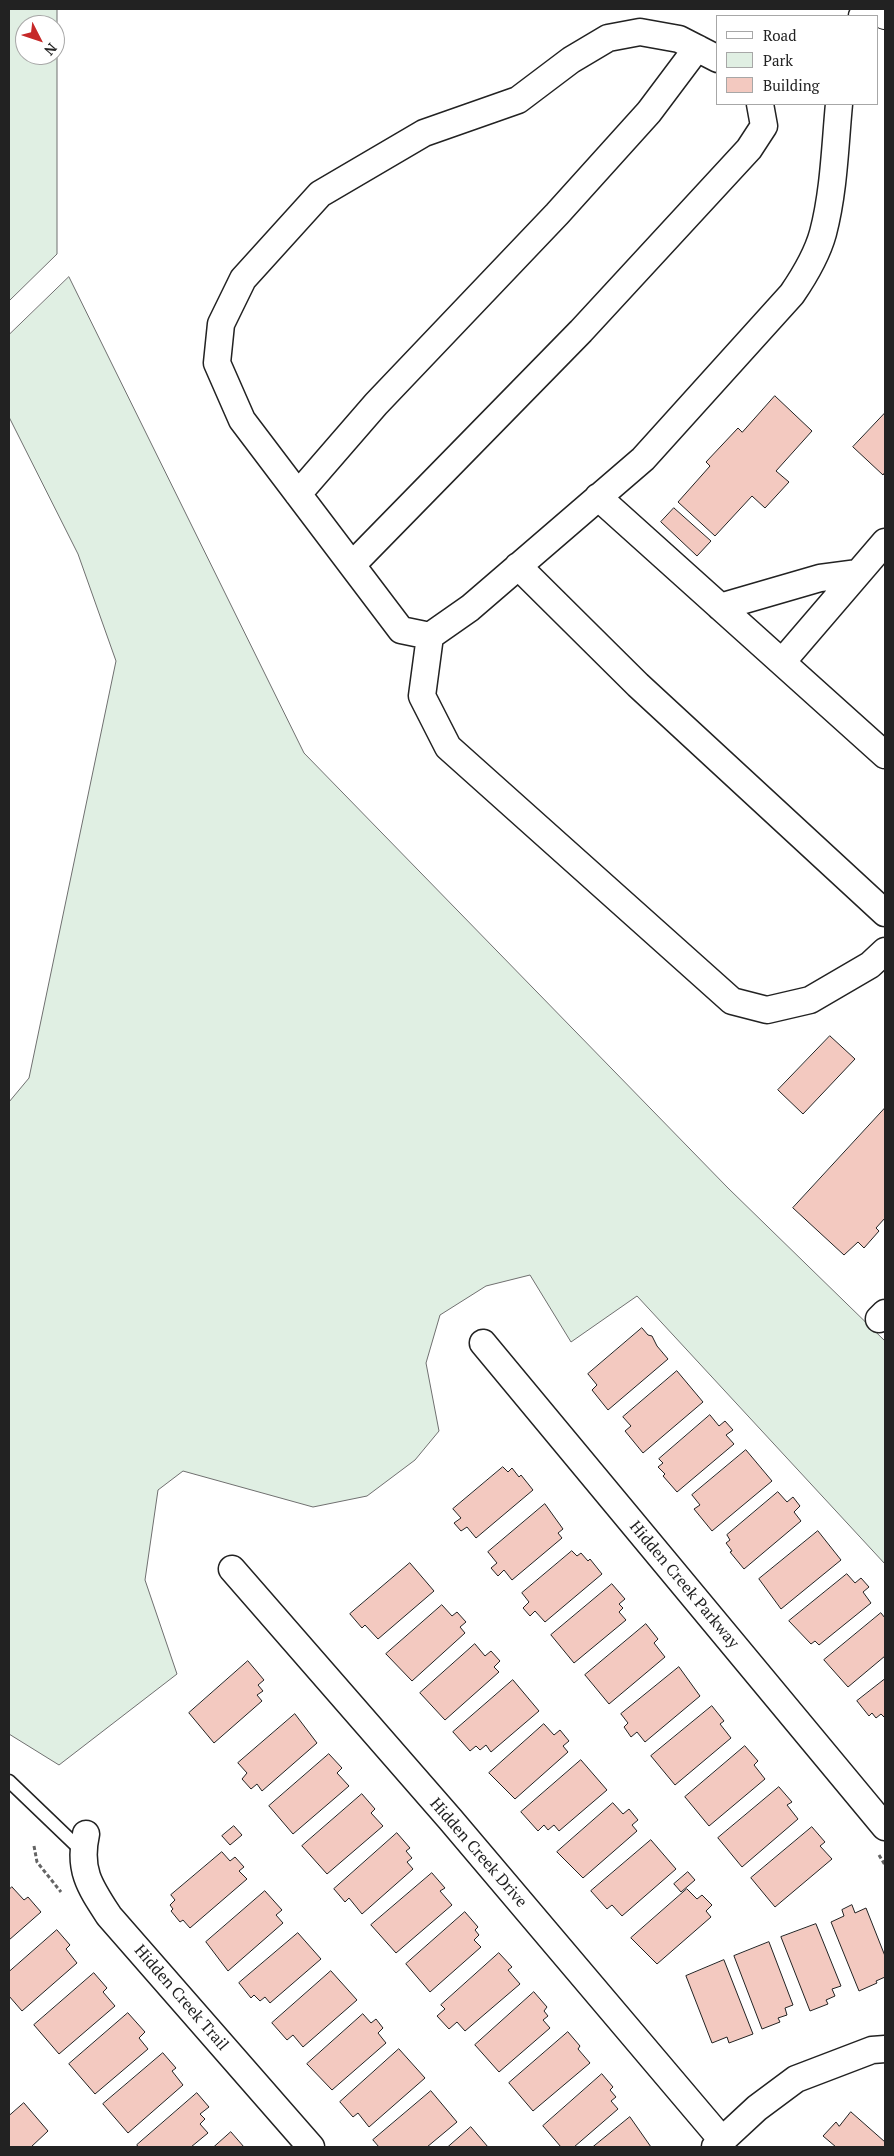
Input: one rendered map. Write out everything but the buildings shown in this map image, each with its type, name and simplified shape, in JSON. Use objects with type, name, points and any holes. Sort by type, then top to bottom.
[{"type":"street","points":[[880,9],[885,15]]},
{"type":"street","points":[[298,494],[376,404],[557,214],[649,112],[707,54],[679,39],[640,32],[608,38],[571,60],[518,100],[424,133],[320,194],[244,279],[220,324],[217,363],[242,420],[298,494],[352,565],[401,630],[430,636],[470,608],[643,459],[792,294],[810,267],[823,233],[830,190],[839,105]]},
{"type":"street","points":[[352,565],[581,331],[749,149],[764,126],[760,105]]},
{"type":"street","points":[[598,497],[885,755]]},
{"type":"street","points":[[782,662],[885,542]]},
{"type":"street","points":[[518,566],[638,685],[885,913]]},
{"type":"street","points":[[720,607],[820,578],[858,573]]},
{"type":"street","points":[[430,636],[422,696],[448,747],[732,1001],[767,1010],[810,1000],[870,965],[885,951]]},
{"type":"street","name":"Hidden Creek Parkway","points":[[483,1343],[885,1827]]},
{"type":"street","name":"Hidden Creek Drive","points":[[232,1568],[450,1819],[719,2143]]},
{"type":"street","name":"Hidden Creek Trail","points":[[84,1843],[84,1870],[91,1888],[109,1916],[311,2147]]},
{"type":"street","points":[[719,2143],[756,2108],[796,2079],[872,2050],[885,2049]]},
{"type":"lane","points":[[9,1781],[84,1843]]},
{"type":"green space","points":[[9,9],[57,9],[57,15],[15,15],[15,65],[57,65],[57,254],[9,301]]},
{"type":"green space","points":[[69,277],[304,753],[728,1188],[885,1341],[885,1564],[637,1296],[571,1342],[530,1275],[486,1286],[440,1315],[426,1363],[439,1431],[415,1460],[367,1496],[313,1507],[183,1471],[158,1490],[145,1580],[177,1674],[59,1765],[9,1734],[9,1102],[29,1078],[116,661],[78,554],[9,417],[9,335]]}]
